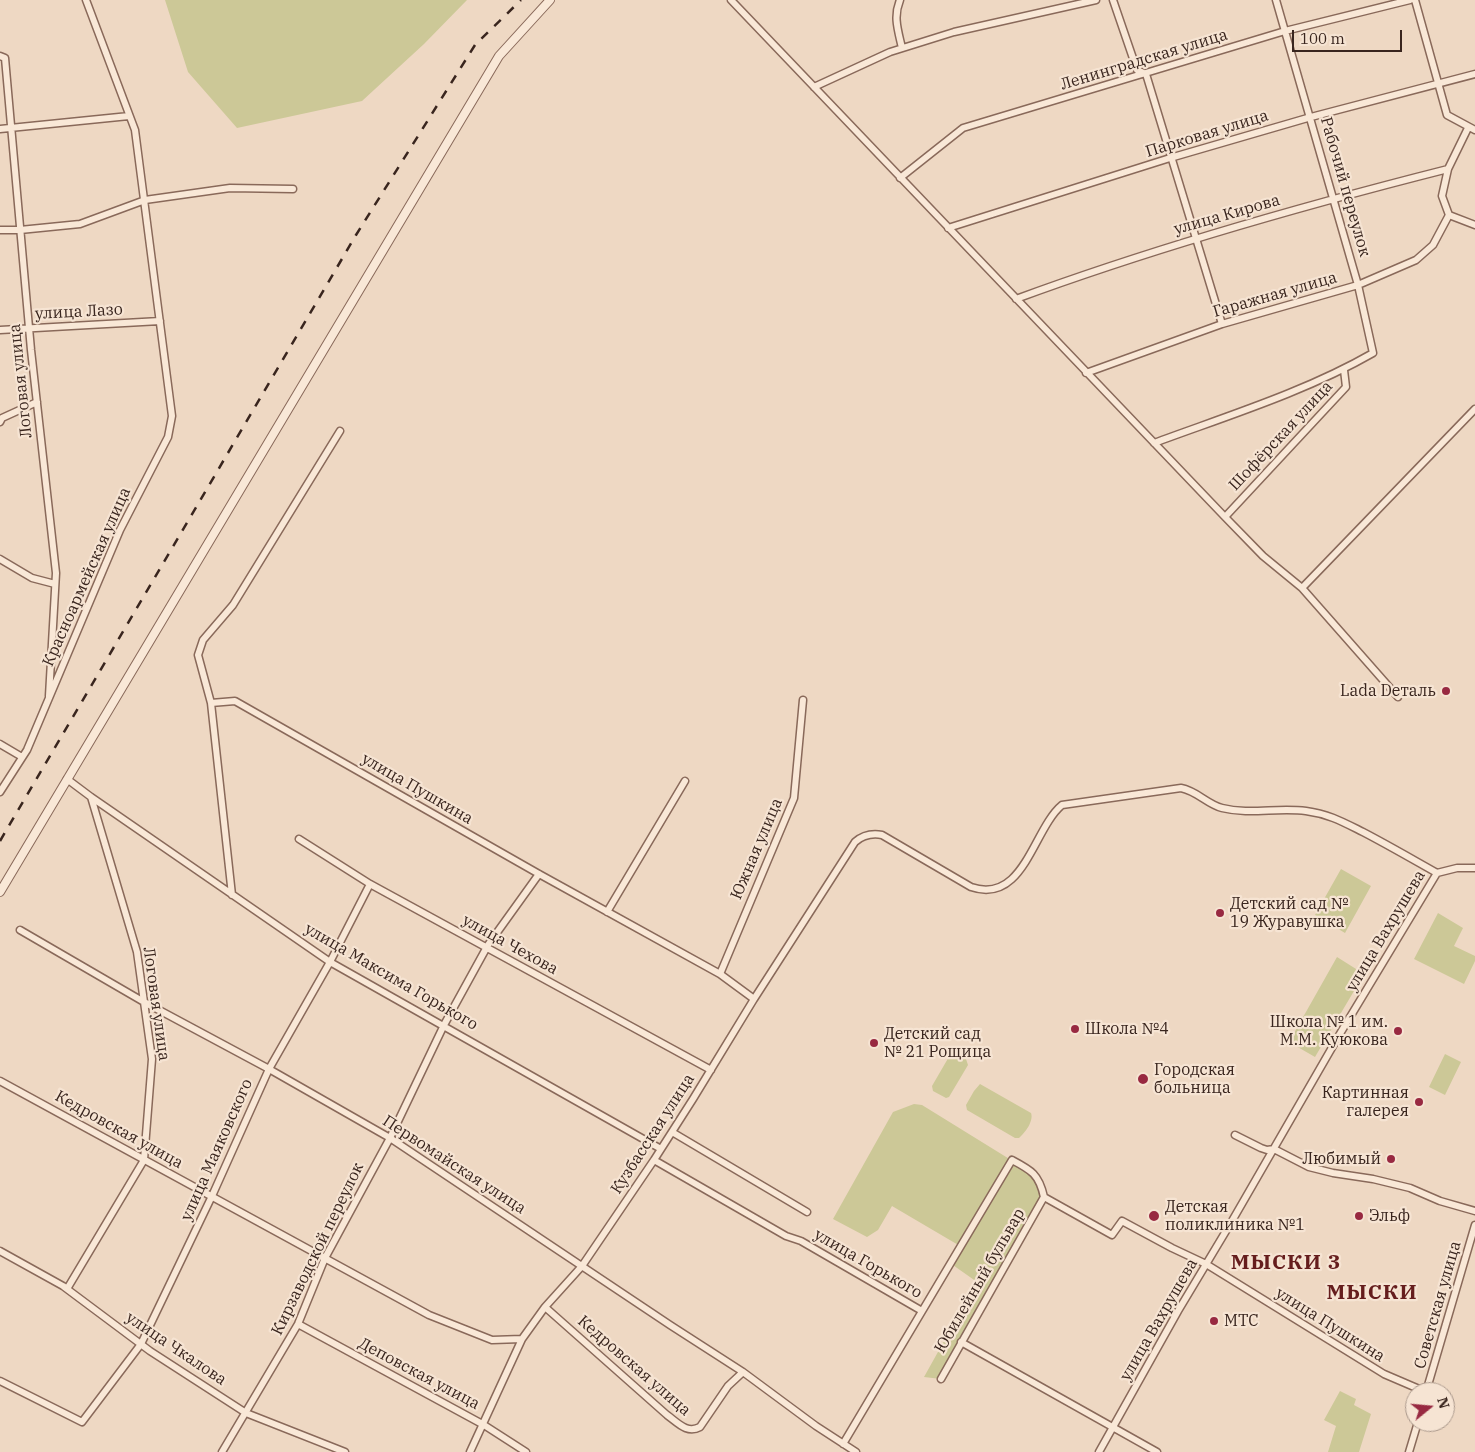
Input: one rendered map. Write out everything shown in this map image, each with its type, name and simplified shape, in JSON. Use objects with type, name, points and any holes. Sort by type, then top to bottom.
[{"type":"street","name":"Красноармейская улица","points":[[0,792],[22,757],[48,702],[120,530],[168,437],[172,416],[135,130],[86,0]]},
{"type":"street","points":[[0,892],[499,56],[550,0]]},
{"type":"street","points":[[731,0],[1224,517],[1262,556],[1302,588],[1398,697]]},
{"type":"street","points":[[900,0],[896,11],[897,28],[902,48]]},
{"type":"street","points":[[814,87],[902,48],[954,32],[1096,0]]},
{"type":"street","points":[[1113,0],[1137,70],[1146,74],[1222,324]]},
{"type":"street","name":"Рабочий переулок","points":[[1276,0],[1358,285],[1373,353],[1344,370]]},
{"type":"street","name":"Ленинградская улица","points":[[900,178],[963,128],[1285,31],[1410,0]]},
{"type":"street","points":[[1415,0],[1446,115],[1472,129],[1448,169],[1442,196],[1449,215],[1475,226]]},
{"type":"street","name":"Логовая улица","points":[[3,57],[29,328],[56,573],[48,702]]},
{"type":"street","name":"Парковая улица","points":[[948,228],[1170,158],[1311,117],[1475,74]]},
{"type":"street","points":[[0,130],[129,116]]},
{"type":"street","name":"улица Кирова","points":[[1016,299],[1196,238],[1334,198],[1448,169]]},
{"type":"street","points":[[0,230],[80,224],[144,200],[230,188],[293,189]]},
{"type":"street","name":"Гаражная улица","points":[[1086,373],[1222,324],[1358,285],[1416,260],[1433,245],[1449,215]]},
{"type":"street","name":"улица Лазо","points":[[0,330],[160,322]]},
{"type":"street","points":[[1154,443],[1344,370]]},
{"type":"street","name":"Шофёрская улица","points":[[1224,517],[1346,387],[1344,370]]},
{"type":"street","points":[[0,422],[2,418],[37,402]]},
{"type":"street","points":[[1302,588],[1475,409]]},
{"type":"street","points":[[232,895],[211,703],[198,655],[203,640],[233,605],[340,431]]},
{"type":"street","points":[[0,559],[32,578],[55,584]]},
{"type":"street","name":"Южная улица","points":[[720,974],[767,858],[794,798],[803,700]]},
{"type":"street","name":"улица Пушкина","points":[[211,703],[235,701],[539,874],[720,974],[754,998]]},
{"type":"street","points":[[0,744],[22,757]]},
{"type":"street","name":"улица Максима Горького","points":[[67,779],[330,962],[661,1148]]},
{"type":"street","points":[[607,912],[685,781]]},
{"type":"street","name":"Кузбасская улица","points":[[470,1452],[522,1339],[544,1308],[582,1266],[654,1160],[754,998],[855,842],[866,835],[878,834],[887,838],[971,887],[984,891],[993,890],[1004,885],[1023,867],[1054,813],[1062,805],[1182,788],[1195,793],[1211,804],[1231,810],[1242,812],[1266,809],[1303,810],[1332,816],[1396,849],[1437,873]]},
{"type":"street","name":"Логовая улица","points":[[68,1289],[144,1160],[152,1059],[137,952],[91,797]]},
{"type":"street","name":"улица Чехова","points":[[299,839],[370,884],[711,1070]]},
{"type":"street","name":"улица Вахрушева","points":[[1099,1452],[1178,1311],[1341,1032],[1437,873],[1457,868],[1475,868]]},
{"type":"street","name":"Кирзаводской переулок","points":[[222,1452],[298,1324],[325,1258],[390,1138],[444,1025],[487,948],[539,874]]},
{"type":"street","name":"улица Маяковского","points":[[0,1380],[82,1422],[141,1344],[212,1196],[269,1068],[330,962],[370,884]]},
{"type":"street","name":"Первомайская улица","points":[[20,930],[144,1002],[269,1068],[390,1138],[743,1372],[816,1426],[856,1452]]},
{"type":"street","name":"Кедровская улица","points":[[0,1081],[429,1315],[492,1340],[522,1339]]},
{"type":"street","points":[[672,1132],[807,1212]]},
{"type":"street","points":[[1235,1135],[1261,1148],[1267,1150],[1274,1149],[1309,1167],[1410,1188],[1475,1212]]},
{"type":"street","name":"улица Горького","points":[[654,1160],[786,1236],[801,1241],[922,1311],[1012,1160],[1032,1171],[1041,1184],[1044,1197]]},
{"type":"street","name":"улица Пушкина","points":[[1044,1197],[1112,1235],[1122,1221],[1206,1264],[1384,1374],[1405,1383]]},
{"type":"street","name":"Юбилейный бульвар","points":[[941,1378],[1044,1197]]},
{"type":"street","name":"Советская улица","points":[[1429,1382],[1475,1225]]},
{"type":"street","name":"улица Чкалова","points":[[0,1251],[68,1289],[141,1344],[246,1413],[345,1452]]},
{"type":"street","name":"Кедровская улица","points":[[544,1308],[667,1415],[688,1430],[695,1430],[700,1427],[728,1386],[743,1372]]},
{"type":"street","points":[[843,1444],[922,1311]]},
{"type":"street","name":"Деповская улица","points":[[298,1324],[484,1425],[526,1452]]},
{"type":"street","points":[[961,1342],[1157,1452]]},
{"type":"street","points":[[1409,1452],[1415,1432]]},
{"type":"shaded area","points":[[165,0],[467,0],[424,44],[362,101],[237,128],[188,72]]},
{"type":"shaded area","points":[[1341,869],[1371,886],[1345,933],[1315,915]]},
{"type":"shaded area","points":[[1438,913],[1463,928],[1454,946],[1475,956],[1475,961],[1464,984],[1414,959]]},
{"type":"shaded area","points":[[1337,957],[1364,974],[1315,1057],[1289,1042]]},
{"type":"shaded area","points":[[953,1053],[966,1059],[968,1065],[949,1097],[946,1098],[933,1091],[932,1086]]},
{"type":"shaded area","points":[[1445,1054],[1461,1062],[1445,1095],[1429,1087]]},
{"type":"shaded area","points":[[980,1084],[1031,1113],[1030,1123],[1019,1138],[1015,1138],[967,1110],[966,1105]]},
{"type":"shaded area","points":[[914,1104],[922,1105],[1031,1171],[1044,1197],[941,1379],[924,1377],[977,1282],[950,1263],[960,1246],[892,1206],[878,1230],[867,1237],[833,1219],[893,1112]]},
{"type":"shaded area","points":[[1340,1391],[1356,1399],[1354,1405],[1371,1414],[1359,1452],[1328,1452],[1336,1426],[1324,1420]]},
{"type":"railway","points":[[0,841],[356,235],[475,45],[521,0]]},
{"type":"place","name":"Lada Dеталь","points":[[1446,691]]},
{"type":"place","name":"Детский сад № 19 Журавушка","points":[[1220,913]]},
{"type":"place","name":"Школа №4","points":[[1075,1029]]},
{"type":"place","name":"Школа № 1 им. М.М. Куюкова","points":[[1398,1031]]},
{"type":"place","name":"Детский сад № 21 Рощица","points":[[874,1043]]},
{"type":"place","name":"Городская больница","points":[[1143,1079]]},
{"type":"place","name":"Картинная галерея","points":[[1419,1102]]},
{"type":"place","name":"Любимый","points":[[1391,1159]]},
{"type":"place","name":"Детская поликлиника №1","points":[[1154,1216]]},
{"type":"place","name":"Эльф","points":[[1359,1216]]},
{"type":"place","name":"МТС","points":[[1214,1321]]},
{"type":"district","name":"МЫСКИ 3","points":[[1286,1263]]},
{"type":"district","name":"МЫСКИ","points":[[1372,1293]]}]
